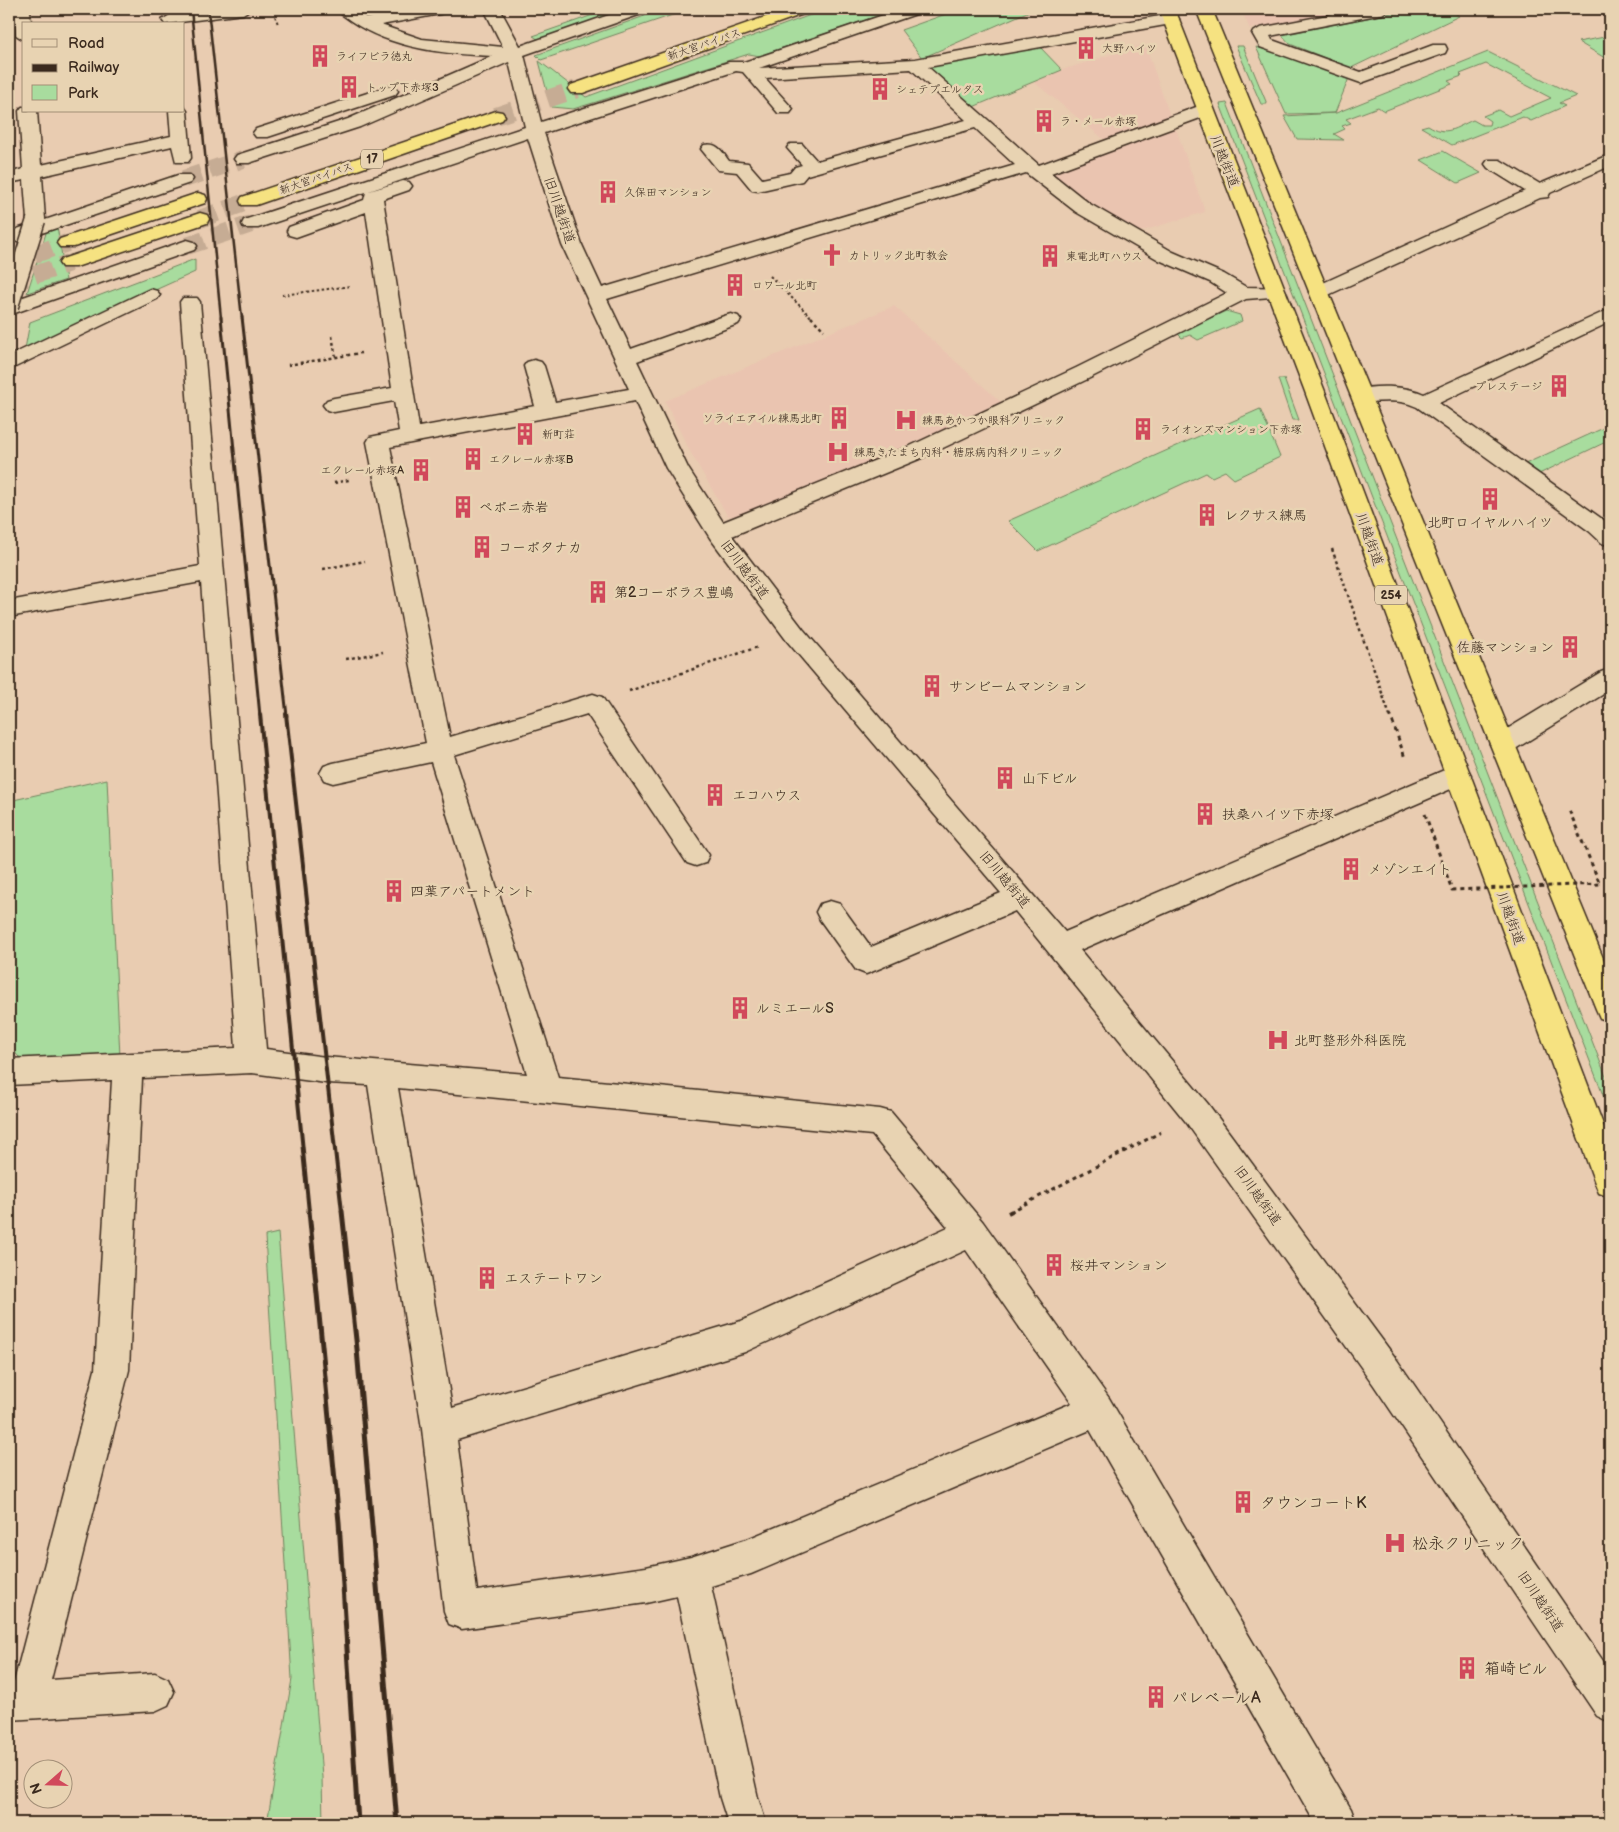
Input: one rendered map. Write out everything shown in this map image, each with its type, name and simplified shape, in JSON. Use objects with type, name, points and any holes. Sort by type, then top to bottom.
[{"type":"highway","name":"新大宮バイパス","points":[[577,89],[803,9]]},
{"type":"highway","points":[[1204,9],[1610,1009]]},
{"type":"highway","name":"川越街道","points":[[1169,14],[1276,292],[1610,1183]]},
{"type":"highway","name":"17","points":[[371,141],[480,104]]},
{"type":"highway","name":"新大宮バイパス","points":[[249,201],[496,116]]},
{"type":"highway","points":[[67,243],[198,199]]},
{"type":"highway","points":[[69,263],[200,219]]},
{"type":"street","points":[[22,9],[23,22]]},
{"type":"street","points":[[170,17],[244,9]]},
{"type":"street","points":[[344,9],[365,23],[399,39],[417,44],[515,53]]},
{"type":"street","points":[[365,23],[440,9]]},
{"type":"street","name":"旧川越街道","points":[[492,9],[515,53],[535,134],[572,245],[677,468],[718,533],[795,635],[1020,897],[1196,1113],[1385,1372],[1610,1703]]},
{"type":"street","points":[[243,160],[354,123],[515,53],[641,9]]},
{"type":"street","points":[[748,70],[916,9]]},
{"type":"street","points":[[1382,9],[1260,33],[1266,43],[1361,78],[1439,49]]},
{"type":"street","points":[[251,224],[535,134],[735,66],[748,70],[915,64],[1169,14]]},
{"type":"street","points":[[262,133],[383,93],[492,51]]},
{"type":"street","points":[[915,64],[1033,169],[1083,208],[1166,256],[1217,278],[1242,293]]},
{"type":"street","points":[[748,70],[784,109]]},
{"type":"street","points":[[595,296],[1033,169],[1205,110]]},
{"type":"street","points":[[9,308],[36,220],[31,173],[28,112]]},
{"type":"street","points":[[178,112],[183,160]]},
{"type":"street","points":[[710,149],[724,166],[742,167],[758,186],[796,177],[801,171],[979,122]]},
{"type":"street","points":[[410,436],[373,196],[535,134]]},
{"type":"street","points":[[9,178],[181,139]]},
{"type":"street","points":[[796,148],[813,168]]},
{"type":"street","points":[[1319,292],[1606,162]]},
{"type":"street","points":[[1494,164],[1541,193]]},
{"type":"street","points":[[9,238],[184,179]]},
{"type":"street","points":[[296,231],[375,203]]},
{"type":"street","points":[[9,308],[188,246]]},
{"type":"street","points":[[718,533],[916,452],[1242,293],[1276,292]]},
{"type":"street","points":[[9,364],[150,295]]},
{"type":"street","points":[[190,302],[252,1060]]},
{"type":"street","points":[[1424,402],[1610,315]]},
{"type":"street","points":[[624,358],[731,320]]},
{"type":"street","points":[[534,366],[547,411]]},
{"type":"street","points":[[334,405],[404,393]]},
{"type":"street","points":[[547,1090],[440,750],[378,442],[641,393]]},
{"type":"street","points":[[1361,395],[1406,394],[1424,402],[1597,526],[1610,538]]},
{"type":"street","points":[[9,609],[212,572]]},
{"type":"street","points":[[1503,744],[1610,678]]},
{"type":"street","points":[[334,772],[440,750],[593,703],[696,855]]},
{"type":"street","points":[[1060,946],[1458,775]]},
{"type":"street","points":[[830,912],[866,962],[1020,897]]},
{"type":"street","points":[[9,1072],[252,1060],[326,1070],[381,1073],[880,1122],[972,1232],[1096,1410],[1337,1823]]},
{"type":"street","points":[[128,1066],[112,1370],[18,1700],[155,1692]]},
{"type":"street","points":[[381,1073],[439,1429],[462,1611],[646,1584],[691,1575],[751,1556],[1096,1410]]},
{"type":"street","points":[[439,1429],[745,1336],[972,1232]]},
{"type":"street","points":[[691,1575],[739,1798],[747,1823]]},
{"type":"path","points":[[745,251],[824,330]]},
{"type":"path","points":[[282,296],[386,281]]},
{"type":"path","points":[[332,336],[336,357]]},
{"type":"path","points":[[288,365],[396,347]]},
{"type":"path","points":[[593,703],[795,635]]},
{"type":"path","points":[[1425,814],[1452,890],[1600,884],[1569,810]]},
{"type":"path","points":[[972,1232],[1196,1113]]},
{"type":"shaded area","points":[[1247,9],[1359,9],[1250,29],[1244,16]]},
{"type":"shaded area","points":[[1145,44],[1170,116],[1106,141],[1034,82],[1062,70]]},
{"type":"shaded area","points":[[1175,126],[1205,212],[1139,232],[1093,208],[1053,177],[1056,171]]},
{"type":"shaded area","name":"ソライエアイル練馬北町","points":[[894,306],[1002,403],[742,519],[727,515],[692,455],[665,401]]},
{"type":"green space","points":[[610,9],[617,12],[539,40],[533,36]]},
{"type":"green space","points":[[664,9],[690,9],[541,60],[536,55]]},
{"type":"green space","points":[[827,9],[898,9],[760,56],[749,54],[573,109],[551,107],[539,61],[586,97]]},
{"type":"green space","points":[[960,9],[1034,9],[922,58],[901,30]]},
{"type":"green space","points":[[1412,9],[1450,9],[1459,16],[1351,68],[1290,44],[1282,35]]},
{"type":"green space","points":[[1610,36],[1610,61],[1578,42]]},
{"type":"green space","points":[[1039,46],[1062,70],[973,107],[927,67]]},
{"type":"green space","points":[[1236,46],[1243,46],[1267,104],[1261,104]]},
{"type":"green space","points":[[1256,47],[1287,55],[1349,78],[1335,113],[1286,114]]},
{"type":"green space","points":[[1488,52],[1576,96],[1559,103],[1565,106],[1531,121],[1523,117],[1452,145],[1421,127],[1428,125],[1435,129],[1446,131],[1473,120],[1482,125],[1489,125],[1490,121],[1483,116],[1498,110],[1509,116],[1551,98],[1486,64],[1448,81],[1452,84],[1384,111],[1378,107],[1346,119],[1351,123],[1342,126],[1345,129],[1334,134],[1344,140],[1297,139],[1284,116],[1336,113]]},
{"type":"green space","points":[[1227,103],[1610,1087],[1610,1113],[1220,104]]},
{"type":"green space","points":[[1443,151],[1481,173],[1458,183],[1421,160]]},
{"type":"green space","points":[[57,226],[66,280],[27,293],[47,230]]},
{"type":"green space","points":[[195,259],[195,272],[25,349],[30,322]]},
{"type":"green space","points":[[1226,311],[1240,315],[1242,321],[1198,340],[1190,335],[1182,338],[1177,333]]},
{"type":"green space","points":[[1278,379],[1284,379],[1299,420],[1292,420]]},
{"type":"green space","points":[[1260,409],[1280,457],[1234,479],[1225,471],[1212,477],[1206,473],[1038,551],[1008,521]]},
{"type":"green space","points":[[1610,425],[1610,440],[1539,474],[1525,464]]},
{"type":"green space","points":[[107,779],[120,1057],[36,1062],[19,1057],[9,1046],[9,801]]},
{"type":"green space","points":[[278,1233],[322,1777],[323,1823],[267,1823],[292,1679],[265,1236]]},
{"type":"tunnel","points":[[496,116],[577,89]]},
{"type":"tunnel","points":[[184,179],[243,159]]},
{"type":"tunnel","points":[[200,219],[249,201]]},
{"type":"tunnel","points":[[187,246],[251,224]]},
{"type":"tunnel","points":[[9,263],[67,243]]},
{"type":"tunnel","points":[[9,284],[69,263]]},
{"type":"railway","points":[[191,9],[221,318]]},
{"type":"railway","points":[[208,9],[242,318]]},
{"type":"railway","points":[[221,317],[260,716]]},
{"type":"railway","points":[[242,317],[287,716]]},
{"type":"railway","points":[[260,714],[309,1212]]},
{"type":"railway","points":[[286,714],[342,1212]]},
{"type":"railway","points":[[309,1211],[339,1522],[358,1823]]},
{"type":"railway","points":[[342,1211],[357,1349],[397,1823]]},
{"type":"place","name":"大野ハイツ","points":[[1086,48]]},
{"type":"place","name":"ライフビラ徳丸","points":[[320,56]]},
{"type":"place","name":"トップ下赤塚3","points":[[349,87]]},
{"type":"place","name":"シェテプエルタス","points":[[880,89]]},
{"type":"place","name":"ラ・メール赤塚","points":[[1044,121]]},
{"type":"place","name":"久保田マンション","points":[[608,192]]},
{"type":"place","name":"カトリック北町教会","points":[[832,255]]},
{"type":"place","name":"東電北町ハウス","points":[[1050,256]]},
{"type":"place","name":"ロワール北町","points":[[735,285]]},
{"type":"place","name":"プレステージ","points":[[1559,386]]},
{"type":"place","name":"ソライエアイル練馬北町","points":[[839,418]]},
{"type":"place","name":"練馬あかつか眼科クリニック","points":[[906,420]]},
{"type":"place","name":"ライオンズマンション下赤塚","points":[[1143,429]]},
{"type":"place","name":"新町荘","points":[[525,434]]},
{"type":"place","name":"練馬きたまち内科・糖尿病内科クリニック","points":[[838,452]]},
{"type":"place","name":"エクレール赤塚B","points":[[473,459]]},
{"type":"place","name":"エクレール赤塚A","points":[[421,470]]},
{"type":"place","name":"北町ロイヤルハイツ","points":[[1490,499]]},
{"type":"place","name":"ペポニ赤岩","points":[[463,507]]},
{"type":"place","name":"レクサス練馬","points":[[1207,515]]},
{"type":"place","name":"コーポタナカ","points":[[482,547]]},
{"type":"place","name":"第2コーポラス豊嶋","points":[[598,592]]},
{"type":"place","name":"佐藤マンション","points":[[1570,647]]},
{"type":"place","name":"サンビームマンション","points":[[932,686]]},
{"type":"place","name":"山下ビル","points":[[1005,778]]},
{"type":"place","name":"エコハウス","points":[[715,795]]},
{"type":"place","name":"扶桑ハイツ下赤塚","points":[[1205,814]]},
{"type":"place","name":"メゾンエイト","points":[[1351,869]]},
{"type":"place","name":"四葉アパートメント","points":[[394,891]]},
{"type":"place","name":"ルミエールS","points":[[740,1008]]},
{"type":"place","name":"北町整形外科医院","points":[[1278,1040]]},
{"type":"place","name":"桜井マンション","points":[[1054,1265]]},
{"type":"place","name":"エステートワン","points":[[487,1278]]},
{"type":"place","name":"タウンコートK","points":[[1243,1502]]},
{"type":"place","name":"松永クリニック","points":[[1395,1543]]},
{"type":"place","name":"箱崎ビル","points":[[1467,1668]]},
{"type":"place","name":"パレベールA","points":[[1156,1697]]}]
